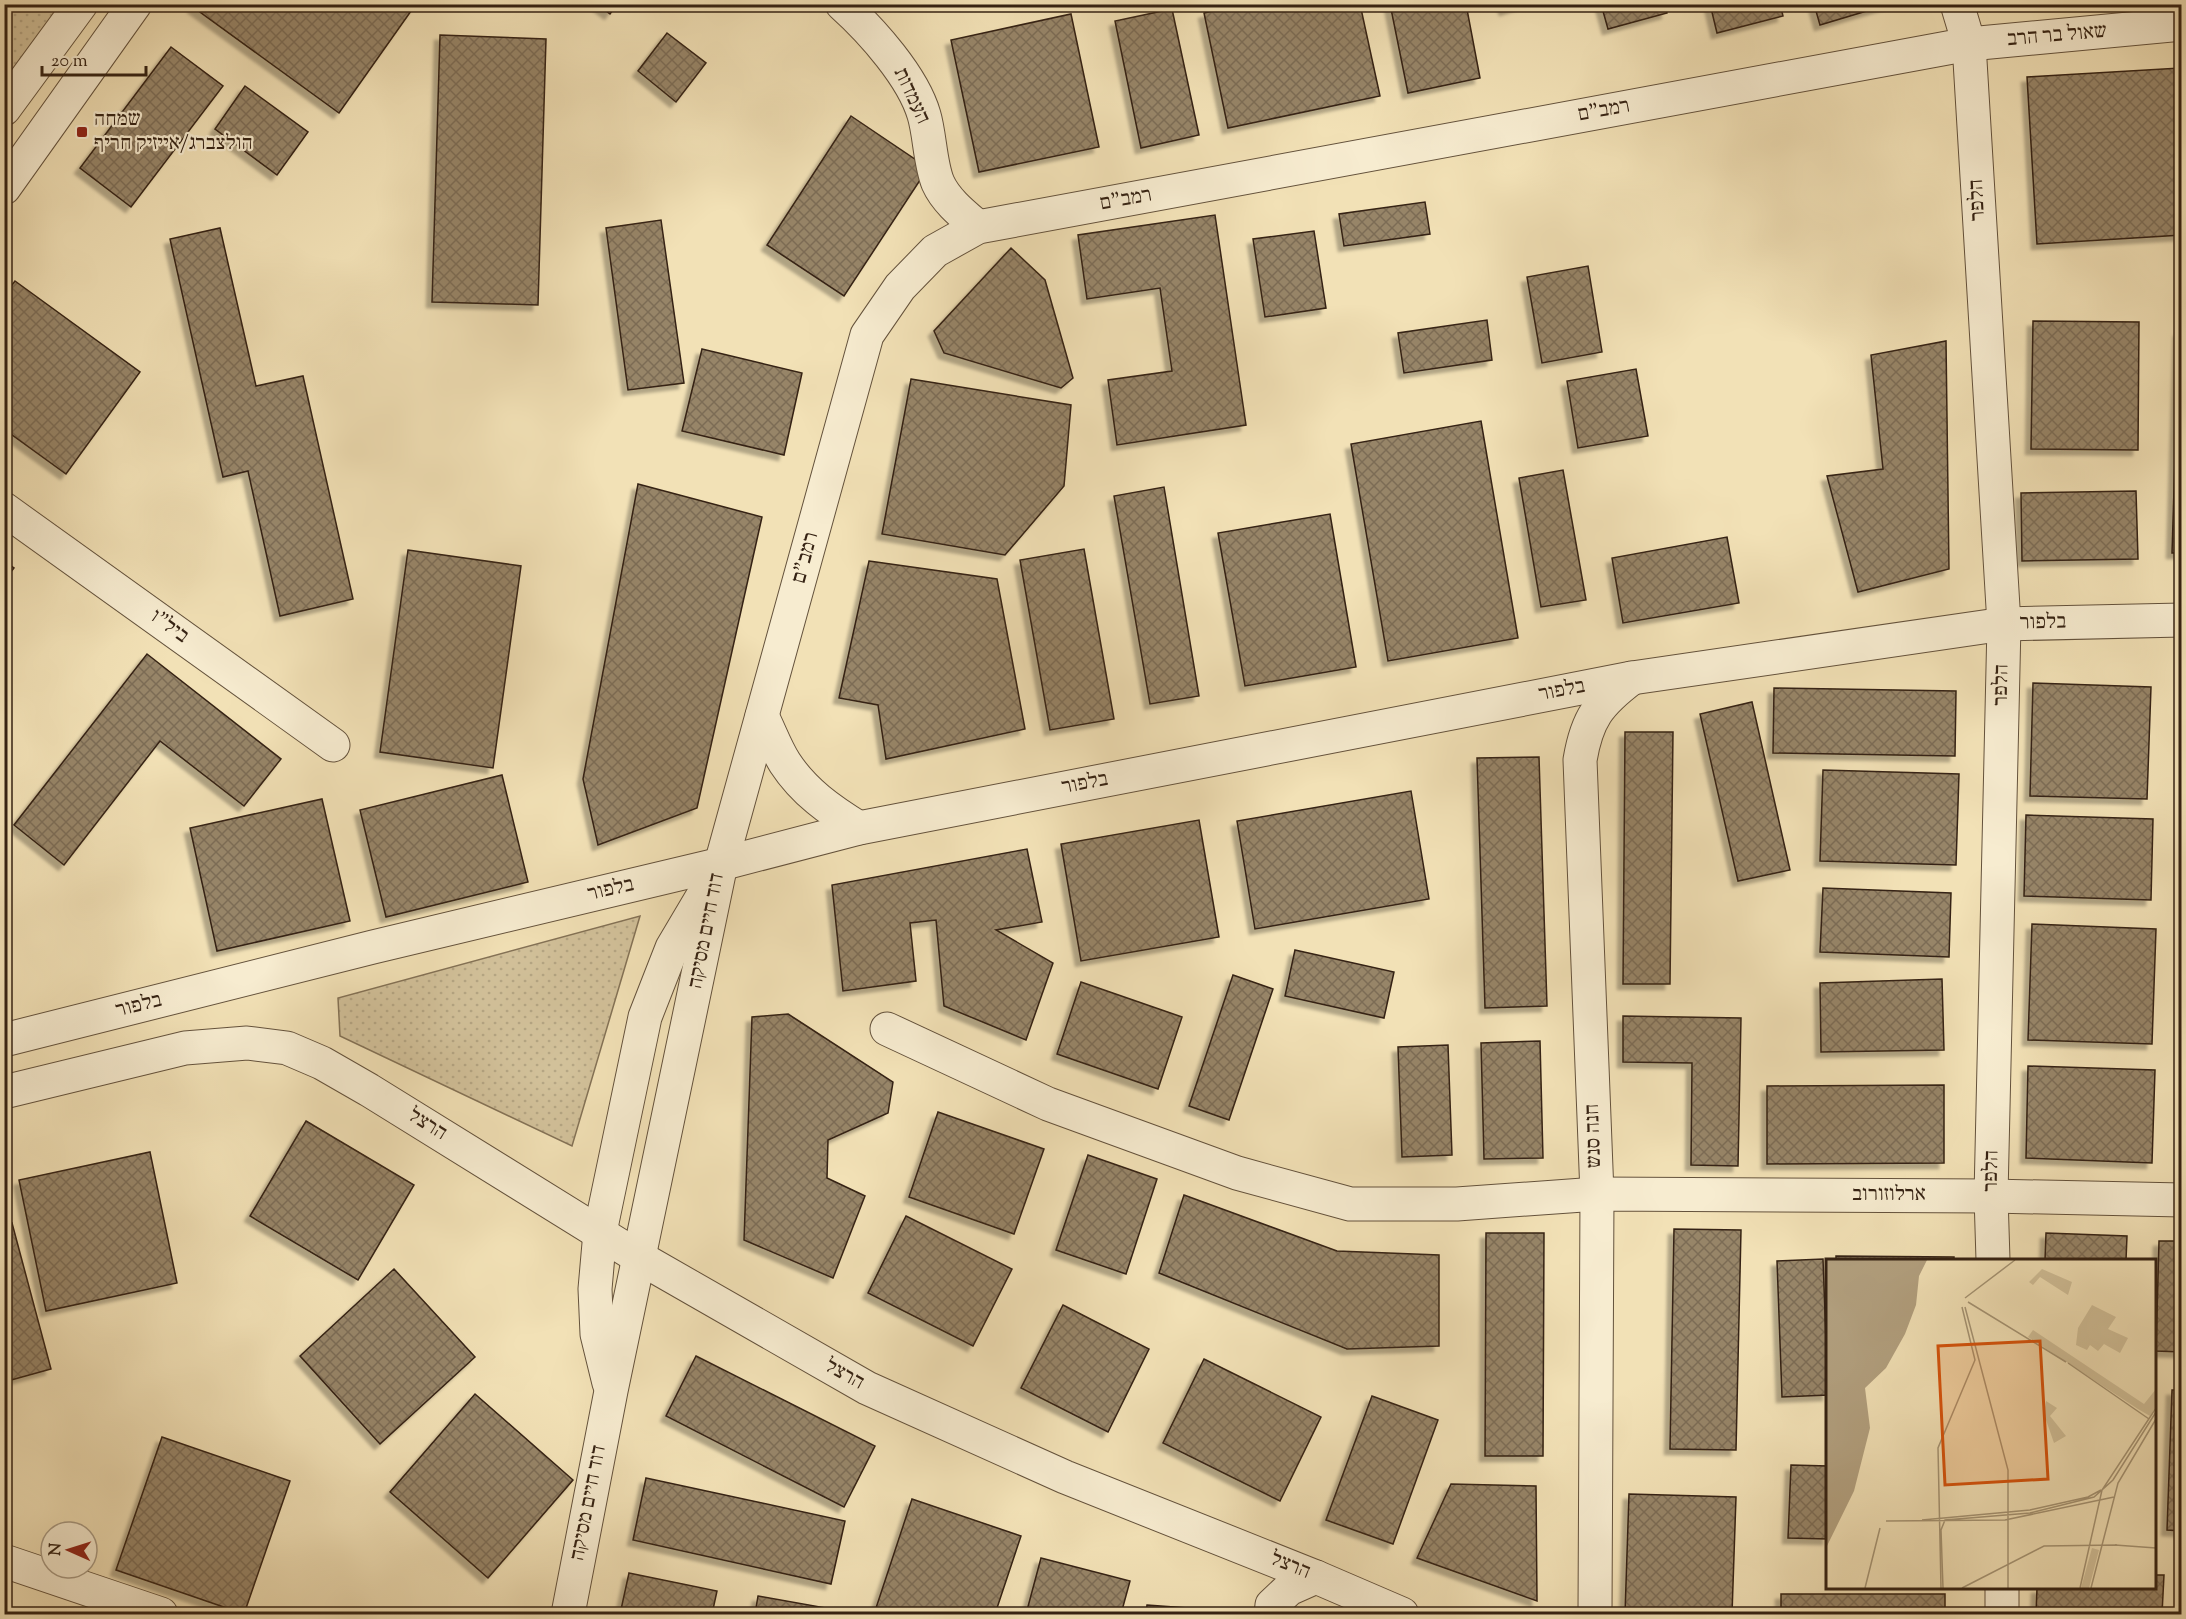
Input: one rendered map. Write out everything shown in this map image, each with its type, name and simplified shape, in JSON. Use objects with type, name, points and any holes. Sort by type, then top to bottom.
[{"type":"street","points":[[4,109],[81,4]]},
{"type":"street","points":[[4,188],[135,4]]},
{"type":"street","name":"העמדות","points":[[842,4],[900,68],[924,113],[938,183],[955,207],[978,227]]},
{"type":"street","name":"הלפר","points":[[1957,4],[1969,44],[2004,624],[1991,1196],[1993,1259]]},
{"type":"street","name":"שאול בר הרב","points":[[1969,44],[2181,24]]},
{"type":"street","name":"רמב\"ם","points":[[721,864],[867,335],[900,287],[935,252],[978,227],[1969,44]]},
{"type":"street","name":"ביל\"ו","points":[[4,509],[333,745]]},
{"type":"street","name":"בלפור","points":[[4,1040],[859,828],[1632,678],[2004,624],[2181,620]]},
{"type":"street","name":"חנה סנש","points":[[1595,1614],[1597,1194],[1580,760],[1584,735],[1595,713],[1608,696],[1632,678]]},
{"type":"street","points":[[762,717],[785,762],[806,789],[828,809],[859,828]]},
{"type":"street","name":"דוד חיים מסיקה","points":[[611,1391],[597,1334],[595,1289],[600,1232],[645,1017],[672,948],[721,864]]},
{"type":"street","name":"דוד חיים מסיקה","points":[[568,1614],[611,1391],[721,864]]},
{"type":"street","name":"ארלוזורוב","points":[[887,1029],[1048,1104],[1237,1173],[1350,1204],[1457,1204],[1597,1194],[1991,1196],[2181,1200]]},
{"type":"street","name":"הרצל","points":[[4,1092],[184,1048],[225,1043],[287,1048],[322,1063],[640,1258],[867,1388],[1065,1477],[1316,1577],[1402,1614]]},
{"type":"street","points":[[4,1561],[161,1614]]},
{"type":"street","points":[[1271,1614],[1272,1605],[1289,1589],[1316,1577]]},
{"type":"street","points":[[2001,1589],[2002,1614]]},
{"type":"shaded area","points":[[5,5],[66,5],[5,89]]},
{"type":"shaded area","points":[[640,916],[572,1146],[340,1036],[338,998]]},
{"type":"building","points":[[195,4],[416,4],[339,113],[193,7]]},
{"type":"building","points":[[597,4],[617,4],[610,14]]},
{"type":"building","points":[[1243,4],[1360,4],[1380,96],[1228,128],[1204,13]]},
{"type":"building","points":[[1390,4],[1466,4],[1480,78],[1408,93]]},
{"type":"building","points":[[1503,4],[1523,4],[1505,10]]},
{"type":"building","points":[[1601,4],[1665,4],[1667,13],[1608,29]]},
{"type":"building","points":[[1710,4],[1780,4],[1783,16],[1717,33]]},
{"type":"building","points":[[1814,4],[1890,4],[1820,25]]},
{"type":"building","points":[[1172,9],[1199,135],[1141,148],[1115,21]]},
{"type":"building","points":[[1071,14],[1099,147],[979,172],[951,40]]},
{"type":"building","points":[[667,33],[706,63],[676,102],[638,71]]},
{"type":"building","points":[[440,35],[546,39],[538,305],[432,302]]},
{"type":"building","points":[[171,47],[223,86],[131,207],[80,168]]},
{"type":"building","points":[[2180,68],[2182,235],[2037,244],[2027,77]]},
{"type":"building","points":[[245,86],[308,132],[277,175],[215,129]]},
{"type":"building","points":[[851,116],[928,168],[844,296],[767,245]]},
{"type":"building","points":[[1425,202],[1430,234],[1344,246],[1339,214]]},
{"type":"building","points":[[1215,215],[1246,425],[1117,445],[1108,380],[1172,371],[1160,288],[1087,299],[1078,235]]},
{"type":"building","points":[[661,220],[684,383],[628,390],[606,228]]},
{"type":"building","points":[[220,228],[256,386],[303,376],[353,599],[280,616],[248,471],[223,477],[170,239]]},
{"type":"building","points":[[1314,231],[1326,308],[1265,317],[1253,239]]},
{"type":"building","points":[[1011,248],[1045,280],[1073,378],[1061,388],[944,353],[934,331]]},
{"type":"building","points":[[1588,266],[1602,352],[1542,363],[1527,277]]},
{"type":"building","points":[[15,281],[140,372],[66,474],[4,429],[4,295]]},
{"type":"building","points":[[1487,320],[1492,360],[1404,373],[1398,333]]},
{"type":"building","points":[[2033,321],[2139,322],[2138,450],[2031,449]]},
{"type":"building","points":[[2179,331],[2182,332],[2182,553],[2172,553]]},
{"type":"building","points":[[1946,341],[1949,569],[1858,592],[1827,476],[1883,469],[1871,355]]},
{"type":"building","points":[[702,349],[802,373],[784,455],[682,431]]},
{"type":"building","points":[[1636,369],[1648,436],[1578,448],[1567,381]]},
{"type":"building","points":[[911,379],[1071,405],[1064,486],[1005,555],[882,534]]},
{"type":"building","points":[[1481,421],[1518,638],[1388,661],[1351,444]]},
{"type":"building","points":[[1563,470],[1586,600],[1541,607],[1519,478]]},
{"type":"building","points":[[638,484],[762,517],[697,808],[598,845],[583,779]]},
{"type":"building","points":[[1164,487],[1199,696],[1150,704],[1114,496]]},
{"type":"building","points":[[2136,491],[2138,559],[2022,561],[2021,493]]},
{"type":"building","points":[[1330,514],[1356,667],[1245,686],[1218,533]]},
{"type":"building","points":[[1727,537],[1739,603],[1623,623],[1612,558]]},
{"type":"building","points":[[1084,549],[1114,719],[1050,730],[1020,560]]},
{"type":"building","points":[[408,550],[521,566],[493,768],[380,752]]},
{"type":"building","points":[[4,561],[14,568],[4,581]]},
{"type":"building","points":[[869,561],[997,579],[1025,729],[886,759],[878,705],[839,698]]},
{"type":"building","points":[[147,654],[281,759],[244,806],[160,741],[64,865],[14,825]]},
{"type":"building","points":[[2033,683],[2151,687],[2147,799],[2030,796]]},
{"type":"building","points":[[1774,688],[1956,691],[1955,756],[1773,753]]},
{"type":"building","points":[[1752,702],[1790,870],[1738,881],[1700,714]]},
{"type":"building","points":[[1625,732],[1673,732],[1670,984],[1623,984]]},
{"type":"building","points":[[1539,757],[1547,1006],[1485,1008],[1477,758]]},
{"type":"building","points":[[1823,770],[1959,774],[1956,865],[1820,861]]},
{"type":"building","points":[[502,775],[528,882],[386,917],[360,810]]},
{"type":"building","points":[[1411,791],[1429,899],[1255,929],[1237,821]]},
{"type":"building","points":[[322,799],[350,921],[217,951],[190,828]]},
{"type":"building","points":[[2026,815],[2153,819],[2151,900],[2024,896]]},
{"type":"building","points":[[1199,820],[1219,937],[1081,961],[1061,844]]},
{"type":"building","points":[[1027,849],[1042,922],[996,930],[1053,963],[1026,1040],[944,1006],[936,920],[910,923],[916,981],[843,991],[832,885]]},
{"type":"building","points":[[1823,888],[1951,893],[1949,957],[1820,952]]},
{"type":"building","points":[[2032,924],[2156,929],[2152,1044],[2028,1040]]},
{"type":"building","points":[[1295,950],[1394,972],[1384,1018],[1285,996]]},
{"type":"building","points":[[4,958],[11,977],[4,980]]},
{"type":"building","points":[[1233,975],[1273,989],[1229,1120],[1189,1106]]},
{"type":"building","points":[[1942,979],[1944,1050],[1821,1052],[1820,983]]},
{"type":"building","points":[[1081,982],[1182,1017],[1158,1089],[1057,1054]]},
{"type":"building","points":[[788,1014],[893,1082],[888,1113],[828,1140],[827,1178],[865,1196],[833,1278],[744,1240],[752,1017]]},
{"type":"building","points":[[1623,1016],[1741,1018],[1738,1166],[1691,1165],[1692,1063],[1623,1062]]},
{"type":"building","points":[[1540,1041],[1543,1158],[1484,1159],[1481,1043]]},
{"type":"building","points":[[1448,1045],[1452,1155],[1402,1157],[1398,1047]]},
{"type":"building","points":[[2028,1066],[2155,1070],[2152,1163],[2026,1158]]},
{"type":"building","points":[[1944,1085],[1944,1163],[1767,1164],[1767,1086]]},
{"type":"building","points":[[938,1112],[1044,1149],[1014,1234],[909,1197]]},
{"type":"building","points":[[306,1121],[414,1185],[358,1280],[250,1216]]},
{"type":"building","points":[[150,1152],[177,1283],[46,1311],[19,1180]]},
{"type":"building","points":[[1088,1155],[1157,1179],[1126,1274],[1056,1250]]},
{"type":"building","points":[[1184,1195],[1337,1251],[1439,1255],[1439,1346],[1347,1349],[1159,1273]]},
{"type":"building","points":[[906,1216],[1012,1269],[973,1346],[868,1293]]},
{"type":"building","points":[[12,1223],[51,1369],[4,1382],[4,1225]]},
{"type":"building","points":[[1674,1229],[1741,1230],[1736,1450],[1670,1449]]},
{"type":"building","points":[[1486,1233],[1544,1233],[1543,1456],[1485,1456]]},
{"type":"building","points":[[2046,1233],[2127,1236],[2126,1259],[2045,1259]]},
{"type":"building","points":[[2159,1241],[2182,1241],[2182,1352],[2156,1351]]},
{"type":"building","points":[[1836,1256],[1954,1257],[1954,1259],[1836,1259]]},
{"type":"building","points":[[1823,1259],[1826,1395],[1782,1397],[1777,1261]]},
{"type":"building","points":[[394,1269],[475,1357],[380,1444],[300,1356]]},
{"type":"building","points":[[1063,1305],[1149,1349],[1108,1432],[1021,1388]]},
{"type":"building","points":[[696,1356],[875,1446],[844,1507],[666,1416]]},
{"type":"building","points":[[1204,1359],[1321,1417],[1280,1501],[1163,1443]]},
{"type":"building","points":[[2172,1390],[2182,1390],[2182,1531],[2167,1530]]},
{"type":"building","points":[[475,1394],[573,1480],[488,1578],[390,1492]]},
{"type":"building","points":[[1372,1396],[1438,1420],[1393,1544],[1326,1520]]},
{"type":"building","points":[[162,1437],[290,1481],[244,1614],[116,1570]]},
{"type":"building","points":[[1791,1465],[1826,1466],[1826,1539],[1788,1538]]},
{"type":"building","points":[[646,1478],[845,1521],[831,1584],[633,1540]]},
{"type":"building","points":[[1451,1484],[1536,1486],[1537,1601],[1417,1558]]},
{"type":"building","points":[[1629,1494],[1736,1497],[1732,1614],[1625,1614]]},
{"type":"building","points":[[912,1499],[1021,1536],[995,1614],[874,1614]]},
{"type":"building","points":[[1041,1558],[1130,1581],[1121,1614],[1026,1614]]},
{"type":"building","points":[[629,1573],[717,1591],[712,1614],[620,1614]]},
{"type":"building","points":[[2156,1575],[2164,1575],[2162,1614],[2036,1614],[2037,1589],[2156,1589]]},
{"type":"building","points":[[1781,1594],[1945,1594],[1945,1614],[1781,1614]]},
{"type":"building","points":[[758,1596],[826,1608],[825,1614],[755,1614]]},
{"type":"building","points":[[1147,1605],[1228,1611],[1227,1614],[1146,1614]]},
{"type":"place","name":"שמחה הולצברג/אייזיק חריף","points":[[82,132]]}]
